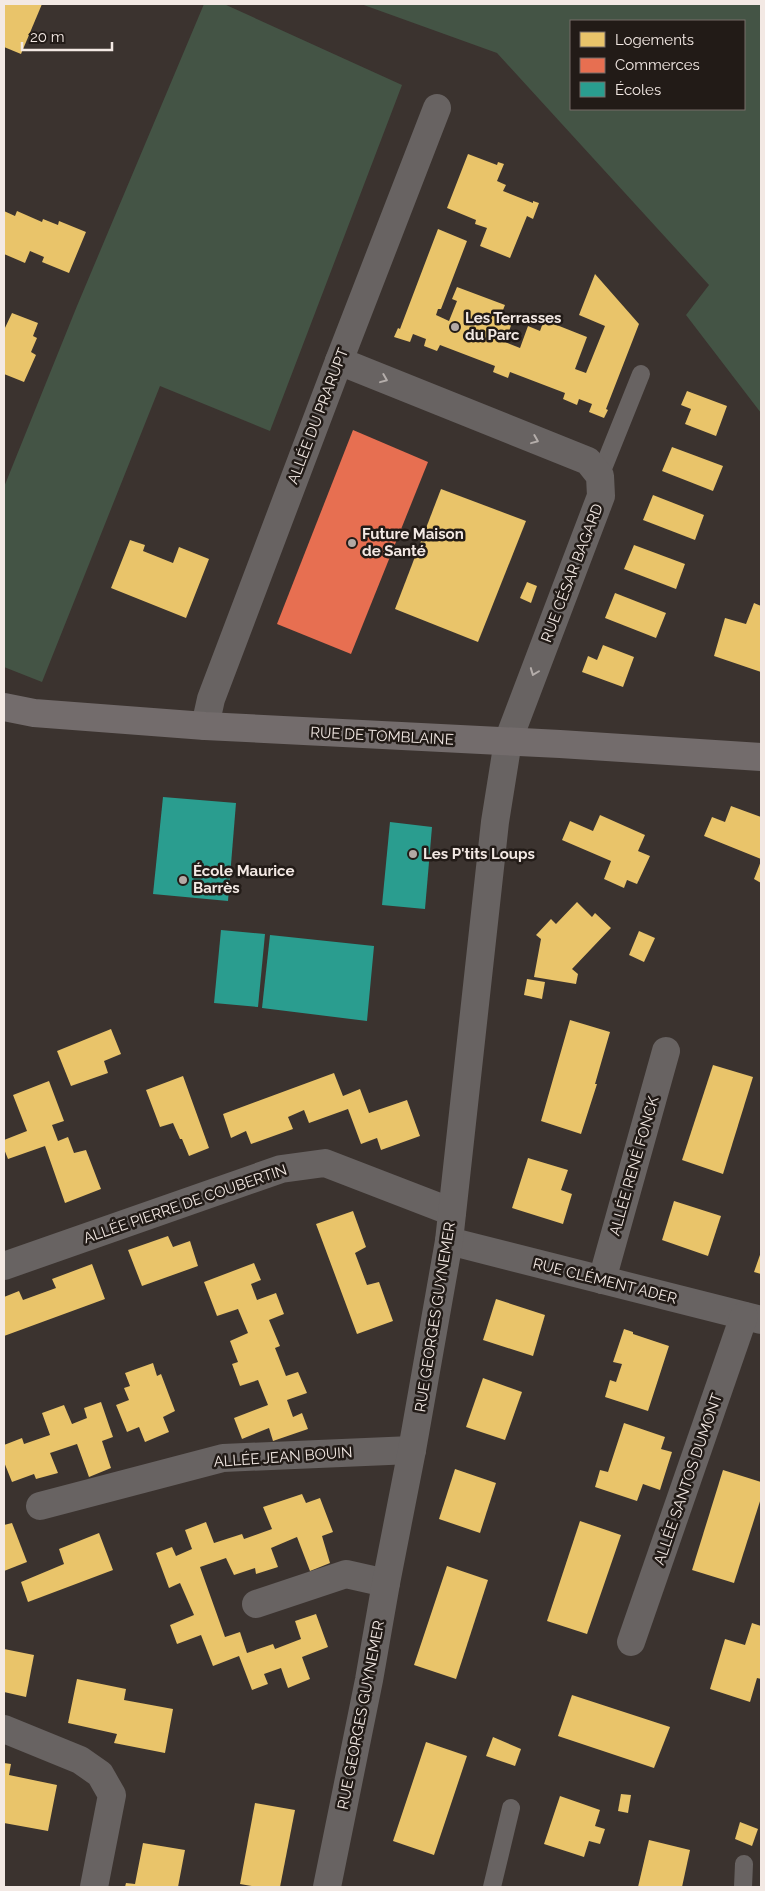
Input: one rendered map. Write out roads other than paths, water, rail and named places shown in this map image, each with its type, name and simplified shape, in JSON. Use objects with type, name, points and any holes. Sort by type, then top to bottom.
[{"type":"main road","name":"RUE DE TOMBLAINE","points":[[4,706],[34,713],[205,726],[508,741],[761,757]]},
{"type":"street","name":"ALLÉE DU PRARUPT","points":[[205,726],[211,699],[437,108]]},
{"type":"street","points":[[339,361],[588,461],[600,476]]},
{"type":"street","name":"RUE CÉSAR BAGARD","points":[[508,741],[601,496],[600,476]]},
{"type":"street","name":"RUE GEORGES GUYNEMER","points":[[327,1887],[369,1680],[449,1241],[495,822],[508,741]]},
{"type":"street","name":"ALLÉE RENÉ FONCK","points":[[602,1280],[666,1052]]},
{"type":"street","name":"ALLÉE PIERRE DE COUBERTIN","points":[[4,1266],[281,1169],[326,1163],[452,1212]]},
{"type":"street","name":"RUE CLÉMENT ADER","points":[[449,1241],[753,1318]]},
{"type":"street","name":"ALLÉE SANTOS DUMONT","points":[[631,1642],[753,1318]]},
{"type":"street","name":"ALLÉE JEAN BOUIN","points":[[40,1506],[222,1458],[412,1450]]},
{"type":"street","points":[[256,1604],[346,1574],[386,1583]]},
{"type":"street","points":[[4,1729],[80,1760],[100,1774],[112,1795],[94,1887]]},
{"type":"lane","points":[[600,476],[641,374]]},
{"type":"lane","points":[[492,1887],[511,1808]]},
{"type":"lane","points":[[743,1887],[744,1864]]},
{"type":"place","name":"Les Terrasses du Parc","points":[[455,327]]},
{"type":"place","name":"Future Maison de Santé","points":[[352,543]]},
{"type":"place","name":"Les P'tits Loups","points":[[413,854]]},
{"type":"place","name":"École Maurice Barrès","points":[[183,880]]}]
